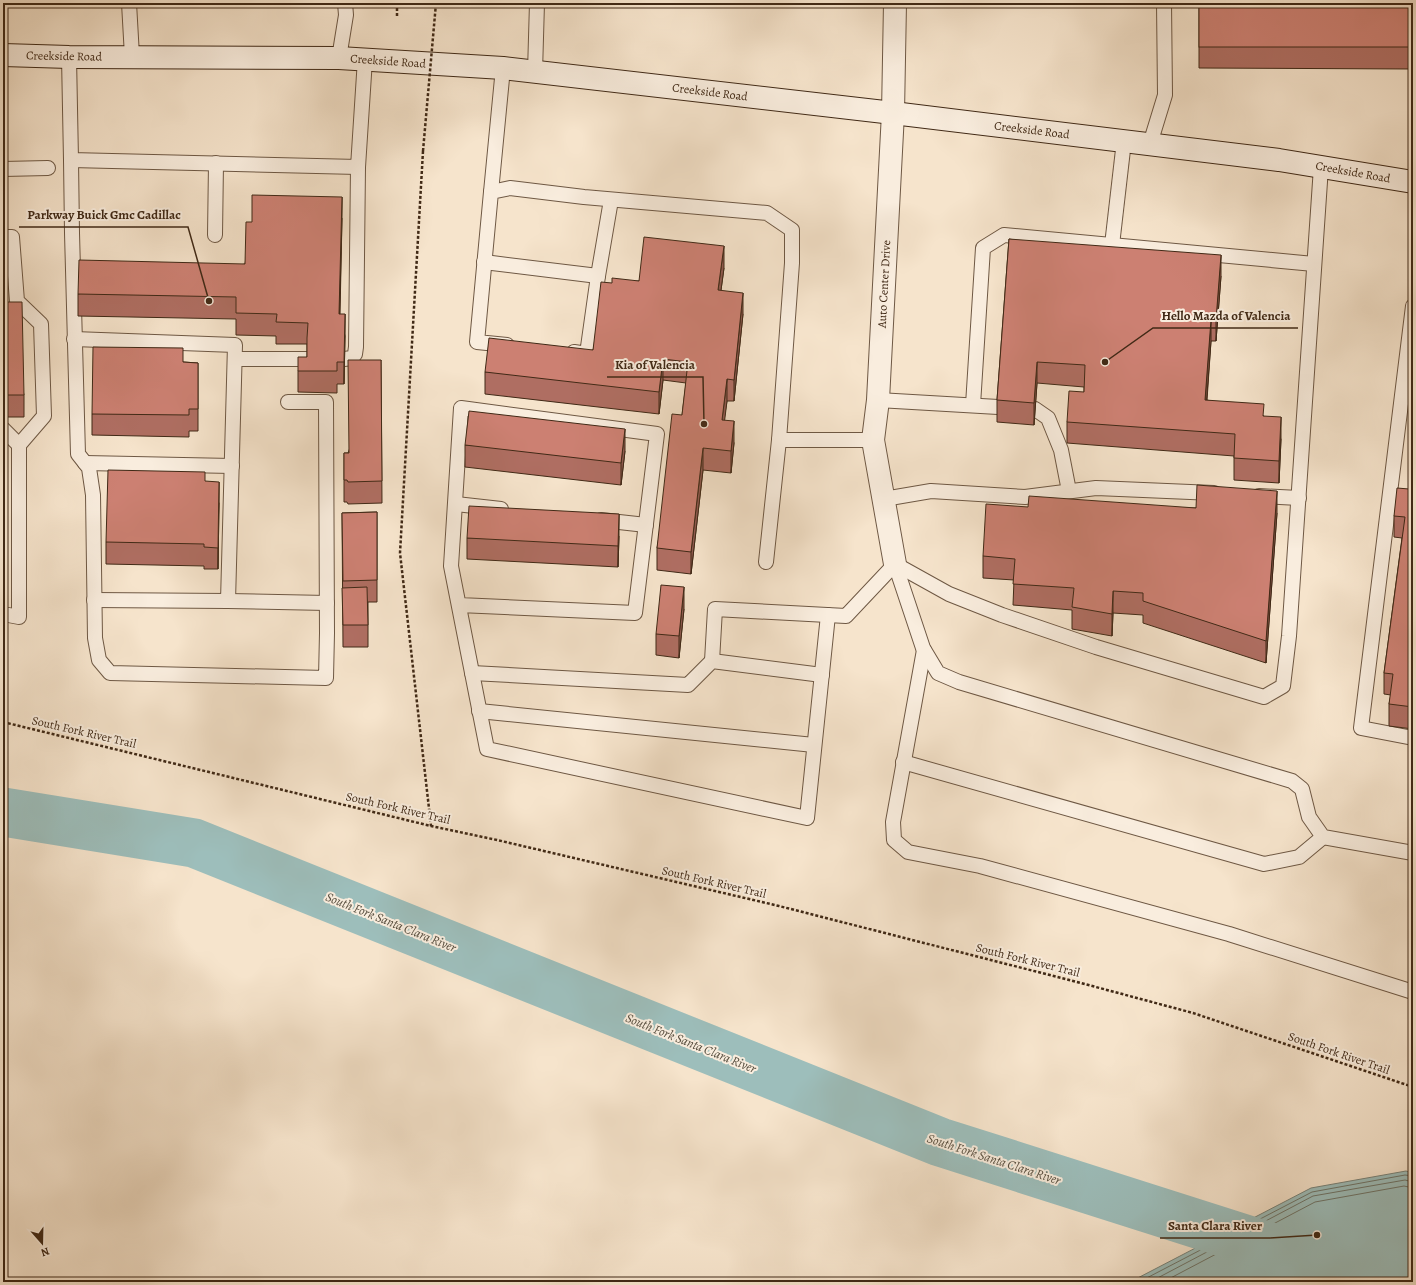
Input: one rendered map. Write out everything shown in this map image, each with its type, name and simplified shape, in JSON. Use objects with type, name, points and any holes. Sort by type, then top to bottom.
[{"type":"street","name":"Auto Center Drive","points":[[895,3],[893,113],[878,400],[873,440],[895,564]]},
{"type":"street","name":"Creekside Road","points":[[3,55],[69,57],[132,56],[340,58],[503,68],[893,113],[1279,160],[1413,182]]},
{"type":"lane","points":[[129,3],[132,56]]},
{"type":"lane","points":[[340,58],[346,15],[344,3]]},
{"type":"lane","points":[[536,72],[537,3]]},
{"type":"lane","points":[[1150,144],[1164,95],[1164,3]]},
{"type":"lane","points":[[69,57],[74,339],[78,454],[89,468],[92,495],[95,638],[99,660],[110,673],[326,678],[326,402],[288,402]]},
{"type":"lane","points":[[344,359],[352,358],[355,354],[356,346],[358,167],[365,59]]},
{"type":"lane","points":[[503,68],[477,342],[524,347]]},
{"type":"lane","points":[[1112,245],[1124,141]]},
{"type":"lane","points":[[71,160],[358,167]]},
{"type":"lane","points":[[215,235],[216,163]]},
{"type":"lane","points":[[895,564],[949,594],[1002,615],[1096,647],[1264,697],[1283,686],[1289,636],[1321,167]]},
{"type":"lane","points":[[3,169],[48,168]]},
{"type":"lane","points":[[491,192],[510,188],[611,200],[767,213],[792,230],[792,263],[779,440],[766,562]]},
{"type":"lane","points":[[563,351],[587,354],[611,200]]},
{"type":"lane","points":[[973,405],[983,248],[1004,235],[1314,264]]},
{"type":"lane","points":[[3,237],[12,237],[12,305],[41,324],[44,416],[19,445],[19,617],[3,614]]},
{"type":"lane","points":[[484,262],[598,276]]},
{"type":"lane","points":[[1413,306],[1361,728],[1413,738]]},
{"type":"lane","points":[[74,339],[235,345],[228,601]]},
{"type":"lane","points":[[235,360],[307,359]]},
{"type":"lane","points":[[878,400],[998,407]]},
{"type":"lane","points":[[459,604],[635,613],[657,434],[461,408],[451,566],[487,749],[807,818],[828,615]]},
{"type":"lane","points":[[1036,409],[1048,418],[1061,450],[1069,491]]},
{"type":"lane","points":[[3,429],[19,445]]},
{"type":"lane","points":[[779,440],[873,440]]},
{"type":"lane","points":[[85,463],[232,466]]},
{"type":"lane","points":[[884,499],[931,492],[1025,497],[1096,488],[1229,494]]},
{"type":"lane","points":[[1244,495],[1299,498]]},
{"type":"lane","points":[[456,504],[511,510]]},
{"type":"lane","points":[[590,519],[646,525]]},
{"type":"lane","points":[[472,673],[688,685],[712,661],[715,609],[846,616],[895,564]]},
{"type":"lane","points":[[895,564],[924,650],[938,673],[959,682],[1292,781],[1302,789],[1309,816],[1323,837],[1413,853]]},
{"type":"lane","points":[[94,600],[326,603]]},
{"type":"lane","points":[[924,650],[893,822],[894,840],[908,852],[980,866],[1222,932],[1413,992]]},
{"type":"lane","points":[[712,661],[822,675]]},
{"type":"lane","points":[[479,711],[814,745]]},
{"type":"lane","points":[[903,762],[1264,864],[1299,857],[1323,837]]},
{"type":"path","points":[[397,3],[397,17]]},
{"type":"path","points":[[431,826],[400,553],[423,151],[436,3]]},
{"type":"path","name":"South Fork River Trail","points":[[3,722],[431,826],[779,906],[1081,983],[1193,1013],[1413,1087]]},
{"type":"water","points":[[1406,1171],[1413,1173],[1413,1282],[1130,1282],[1311,1188]]},
{"type":"building","points":[[1199,3],[1413,3],[1413,47],[1199,47]]},
{"type":"building","points":[[252,195],[342,197],[339,314],[345,314],[344,362],[337,362],[337,371],[298,371],[298,357],[307,357],[308,323],[276,322],[277,314],[236,313],[236,297],[78,294],[79,260],[245,264],[246,222],[252,222]]},
{"type":"building","points":[[644,237],[724,246],[718,290],[743,293],[734,380],[727,379],[722,420],[734,421],[731,451],[703,448],[691,552],[657,548],[672,414],[682,415],[688,362],[663,359],[659,392],[485,372],[489,338],[593,350],[601,282],[612,283],[612,278],[639,281]]},
{"type":"building","points":[[1009,239],[1221,255],[1216,320],[1211,320],[1205,400],[1264,404],[1263,416],[1281,417],[1279,461],[1234,458],[1235,434],[1067,422],[1069,391],[1084,392],[1085,365],[1037,362],[1034,403],[997,400]]},
{"type":"building","points":[[3,302],[22,302],[24,395],[3,395]]},
{"type":"building","points":[[93,347],[183,348],[183,362],[198,363],[198,409],[189,409],[189,415],[92,414]]},
{"type":"building","points":[[348,360],[381,360],[382,481],[348,482],[347,480],[344,480],[344,453],[349,453]]},
{"type":"building","points":[[469,411],[625,429],[621,463],[465,445]]},
{"type":"building","points":[[1413,458],[1413,707],[1389,704],[1393,674],[1384,673],[1405,517],[1394,516],[1397,488],[1409,489]]},
{"type":"building","points":[[108,470],[205,472],[205,481],[219,482],[218,548],[204,547],[204,544],[106,542]]},
{"type":"building","points":[[1197,485],[1277,491],[1266,641],[1143,601],[1143,593],[1113,591],[1112,614],[1072,607],[1074,588],[1013,584],[1015,559],[983,556],[986,504],[1028,507],[1029,496],[1196,508]]},
{"type":"building","points":[[469,506],[619,514],[618,546],[467,538]]},
{"type":"building","points":[[377,512],[377,580],[343,581],[342,513]]},
{"type":"building","points":[[661,585],[684,587],[679,636],[656,634]]},
{"type":"building","points":[[367,587],[368,625],[343,625],[342,588]]},
{"type":"waterway","name":"South Fork Santa Clara River","points":[[3,812],[194,843],[940,1142],[1380,1282]]},
{"type":"place","name":"Parkway Buick Gmc Cadillac","points":[[209,301]]},
{"type":"place","name":"Hello Mazda of Valencia","points":[[1105,362]]},
{"type":"place","name":"Kia of Valencia","points":[[704,424]]},
{"type":"place","name":"Santa Clara River","points":[[1317,1235]]}]
